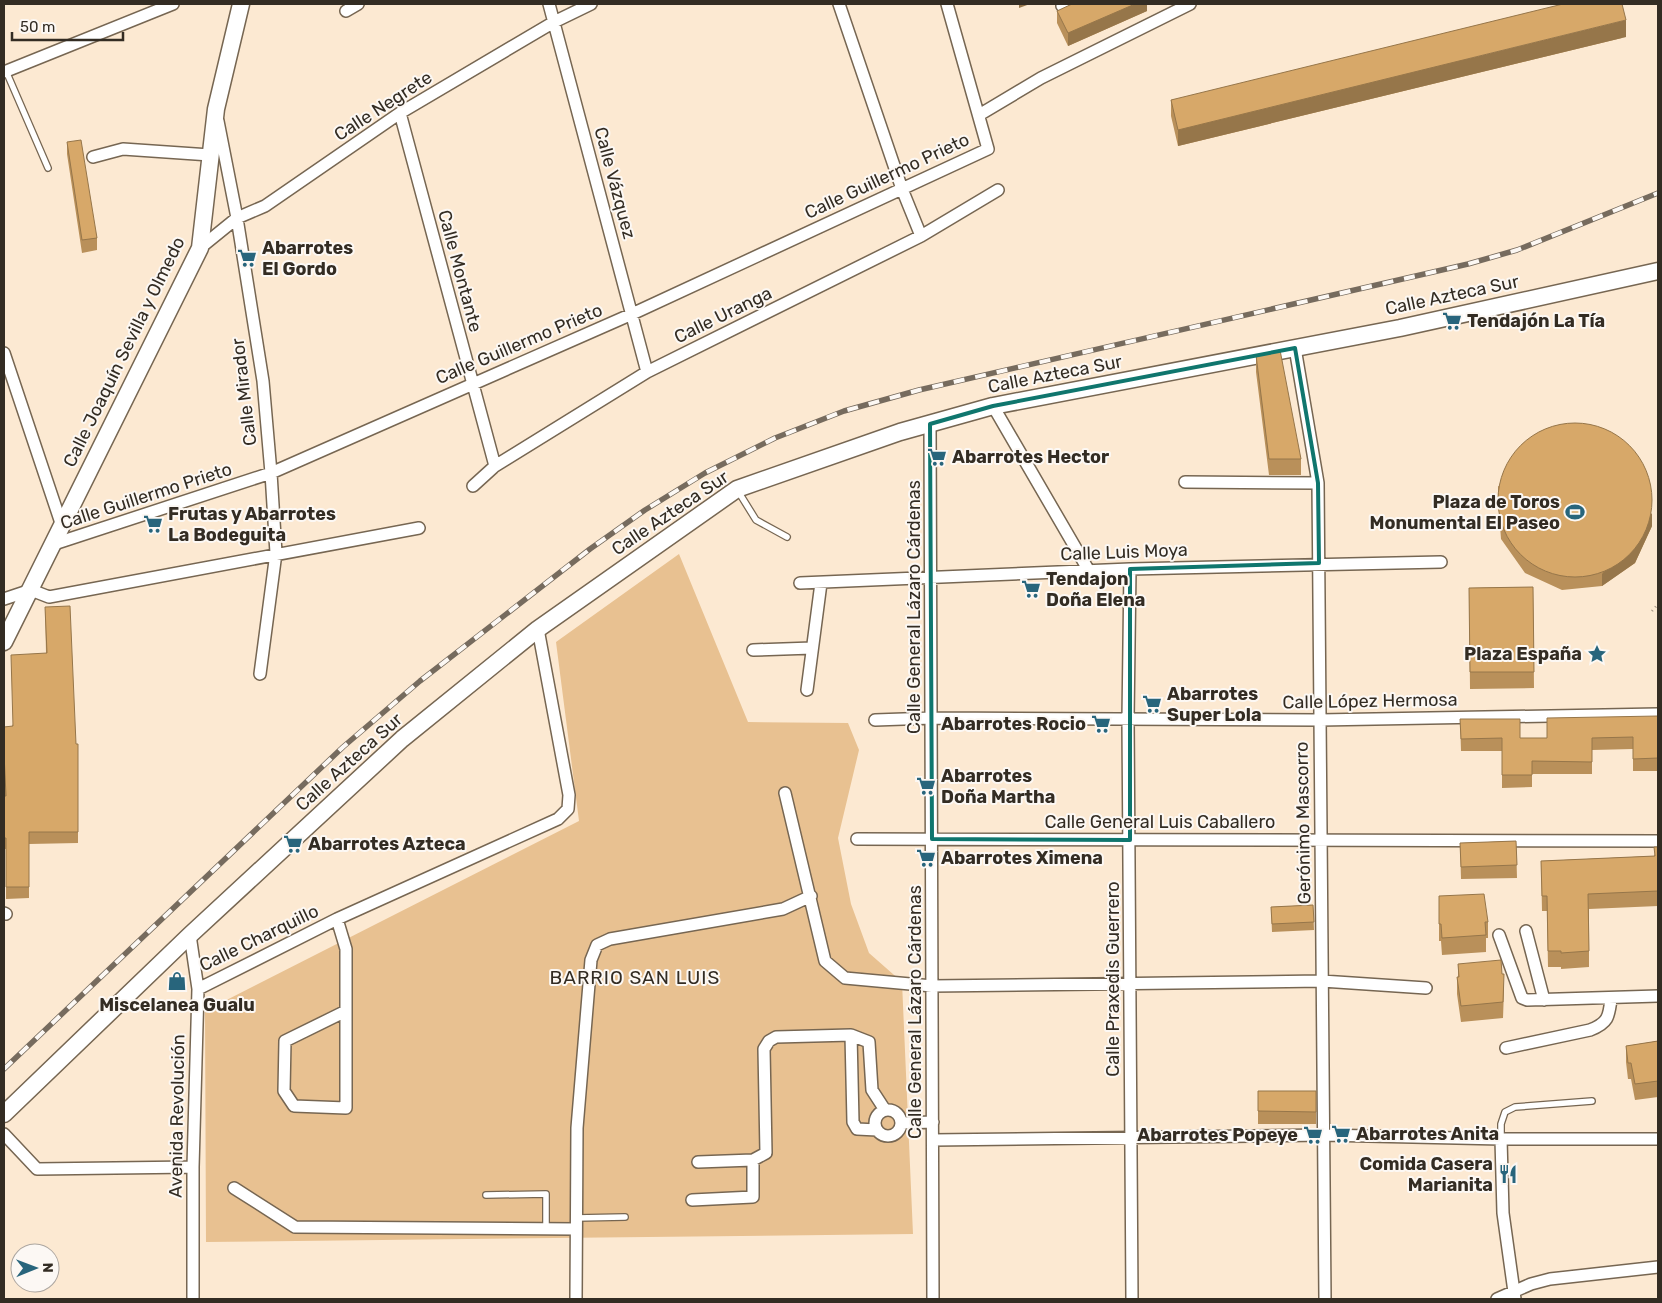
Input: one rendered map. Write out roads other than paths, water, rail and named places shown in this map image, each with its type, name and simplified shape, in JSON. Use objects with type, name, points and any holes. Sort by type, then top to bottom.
[{"type":"street","points":[[5,72],[173,4]]},
{"type":"street","points":[[231,4],[235,25]]},
{"type":"street","name":"Calle Joaquín Sevilla y Olmedo","points":[[4,642],[200,248],[216,109],[241,4]]},
{"type":"street","points":[[346,11],[358,4]]},
{"type":"street","name":"Calle Vázquez","points":[[550,4],[646,372]]},
{"type":"street","name":"Calle Negrete","points":[[200,248],[237,218],[265,206],[400,113],[554,22],[591,4]]},
{"type":"street","points":[[839,4],[902,189],[922,236]]},
{"type":"street","points":[[947,4],[980,115]]},
{"type":"street","name":"Calle Guillermo Prieto","points":[[54,544],[271,473],[632,314],[988,149],[980,115],[1041,78],[1190,4]]},
{"type":"street","name":"Calle Mirador","points":[[216,109],[237,218],[262,381],[271,473],[276,553],[260,674]]},
{"type":"street","name":"Calle Montante","points":[[400,113],[496,466]]},
{"type":"street","points":[[94,158],[123,149],[210,155]]},
{"type":"street","name":"Calle Uranga","points":[[473,486],[496,466],[646,372],[922,236],[998,190]]},
{"type":"street","name":"Calle Azteca Sur","points":[[4,1114],[190,935],[402,739],[538,629],[737,489],[900,432],[993,406],[1400,328],[1658,271]]},
{"type":"street","name":"Gerónimo Mascorro","points":[[1294,348],[1318,483],[1325,1299]]},
{"type":"street","points":[[4,353],[62,526]]},
{"type":"street","points":[[993,406],[1089,571]]},
{"type":"street","name":"Calle General Lázaro Cárdenas","points":[[930,424],[933,1299]]},
{"type":"street","points":[[1185,482],[1318,483]]},
{"type":"street","points":[[4,600],[31,590],[49,597],[276,553],[419,528]]},
{"type":"street","name":"Calle Luis Moya","points":[[800,584],[1130,568],[1441,562]]},
{"type":"street","name":"Calle Praxedis Guerrero","points":[[1130,568],[1128,719],[1132,1299]]},
{"type":"street","points":[[807,690],[821,583]]},
{"type":"street","name":"Calle Charquillo","points":[[198,989],[337,919],[558,819],[568,809],[569,795],[538,629]]},
{"type":"street","points":[[754,650],[812,648]]},
{"type":"street","name":"Calle López Hermosa","points":[[875,720],[932,718],[1320,720],[1658,714]]},
{"type":"street","points":[[785,793],[825,961],[845,978],[932,986],[1322,981],[1426,988]]},
{"type":"street","name":"Calle General Luis Caballero","points":[[857,839],[1658,841]]},
{"type":"street","points":[[576,1299],[577,1128],[592,960],[597,945],[610,939],[782,909],[811,896]]},
{"type":"street","points":[[337,919],[346,949],[346,1011],[346,1108],[294,1106],[284,1091],[285,1041],[346,1011]]},
{"type":"street","points":[[1526,931],[1544,1000]]},
{"type":"street","name":"Avenida Revolución","points":[[190,935],[198,989],[193,1167],[193,1299]]},
{"type":"street","points":[[1499,935],[1504,964],[1522,998],[1544,1000],[1658,996]]},
{"type":"street","points":[[1506,1048],[1590,1030],[1602,1025],[1610,1014],[1611,999]]},
{"type":"street","points":[[698,1162],[752,1160],[766,1153],[764,1049],[769,1041],[776,1037],[851,1035],[868,1042],[871,1050],[872,1090],[885,1110]]},
{"type":"street","points":[[851,1035],[854,1122],[856,1129],[877,1130],[884,1135],[892,1136],[899,1131],[902,1123],[900,1115],[893,1110],[885,1110],[878,1114],[875,1122],[877,1130]]},
{"type":"street","points":[[902,1123],[933,1122]]},
{"type":"street","points":[[4,1134],[37,1169],[193,1167]]},
{"type":"street","points":[[933,1140],[1324,1135],[1501,1139],[1658,1139]]},
{"type":"street","points":[[1501,1139],[1502,1213],[1515,1296]]},
{"type":"street","points":[[692,1200],[753,1198],[752,1160]]},
{"type":"street","points":[[234,1188],[295,1227],[546,1230],[576,1223]]},
{"type":"street","points":[[1497,1299],[1515,1296],[1550,1279],[1658,1267]]},
{"type":"lane","points":[[5,72],[48,168]]},
{"type":"lane","points":[[737,489],[756,520],[787,537]]},
{"type":"lane","points":[[1501,1139],[1501,1124],[1505,1112],[1515,1107],[1592,1101]]},
{"type":"lane","points":[[486,1195],[546,1194],[546,1230]]},
{"type":"lane","points":[[576,1223],[625,1217]]},
{"type":"railway","points":[[4,1069],[343,747],[420,681],[590,549],[645,510],[705,473],[775,438],[844,411],[919,390],[1468,264],[1517,250],[1658,193]]},
{"type":"place","name":"Abarrotes El Gordo","points":[[247,258]]},
{"type":"place","name":"Tendajón La Tía","points":[[1452,321]]},
{"type":"place","name":"Abarrotes Hector","points":[[937,457]]},
{"type":"place","name":"Plaza de Toros Monumental El Paseo","points":[[1575,512]]},
{"type":"place","name":"Frutas y Abarrotes La Bodeguita","points":[[153,524]]},
{"type":"place","name":"Tendajon Doña Elena","points":[[1031,589]]},
{"type":"place","name":"Plaza España","points":[[1597,654]]},
{"type":"place","name":"Abarrotes Super Lola","points":[[1152,704]]},
{"type":"place","name":"Abarrotes Rocio","points":[[1101,724]]},
{"type":"place","name":"Abarrotes Doña Martha","points":[[926,786]]},
{"type":"place","name":"Abarrotes Azteca","points":[[293,844]]},
{"type":"place","name":"Abarrotes Ximena","points":[[926,858]]},
{"type":"place","name":"Miscelanea Gualu","points":[[177,981]]},
{"type":"place","name":"Abarrotes Anita","points":[[1341,1134]]},
{"type":"place","name":"Abarrotes Popeye","points":[[1313,1135]]},
{"type":"place","name":"Comida Casera Marianita","points":[[1508,1174]]},
{"type":"district","name":"BARRIO SAN LUIS","points":[[635,977]]}]
